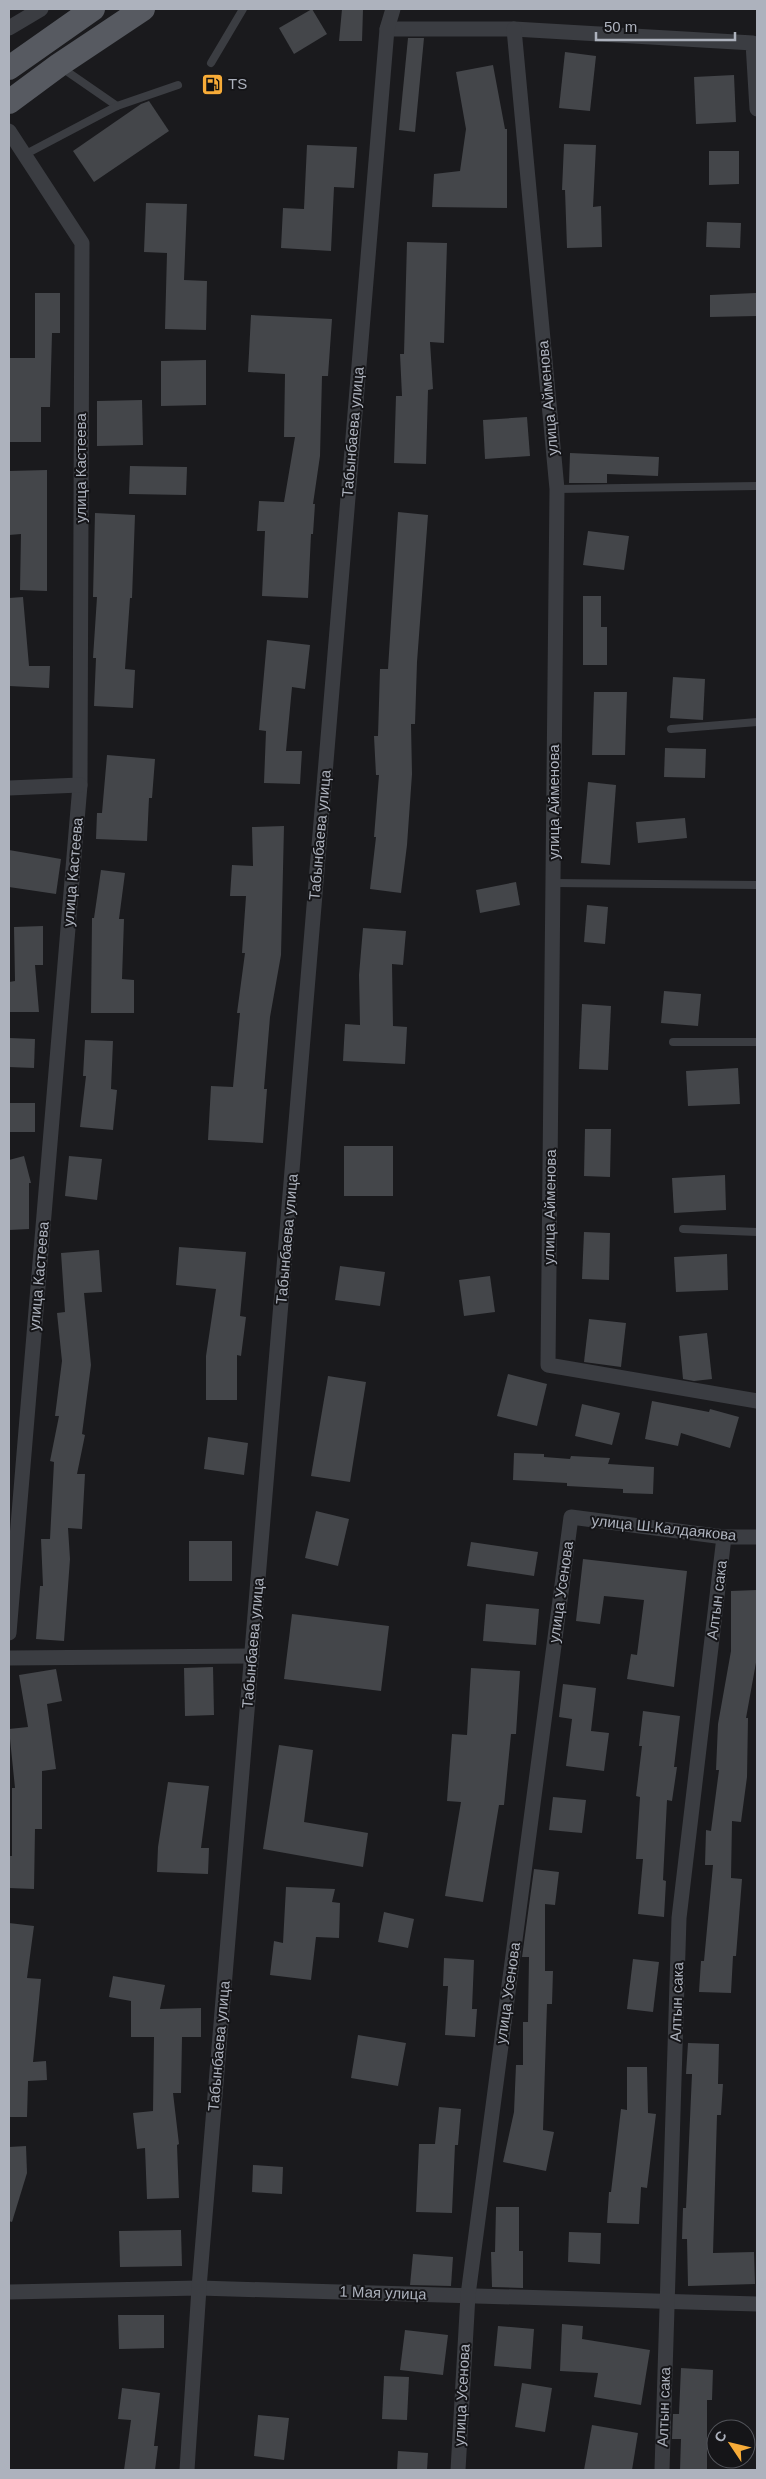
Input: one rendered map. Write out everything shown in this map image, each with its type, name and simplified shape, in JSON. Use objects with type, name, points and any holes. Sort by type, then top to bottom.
[{"type":"main road","points":[[9,68],[94,9]]},
{"type":"main road","points":[[9,102],[59,65],[143,9]]},
{"type":"street","points":[[9,28],[39,9]]},
{"type":"street","name":"Табынбаева улица","points":[[187,2470],[198,2288],[387,28],[392,9]]},
{"type":"street","points":[[387,28],[514,28],[753,43],[757,109]]},
{"type":"street","name":"улица Айменова","points":[[514,28],[557,489],[548,1365],[757,1401]]},
{"type":"street","name":"улица Кастеева","points":[[9,131],[82,243],[80,785],[9,1633]]},
{"type":"street","points":[[9,788],[80,785]]},
{"type":"street","name":"улица Ш.Калдаякова","points":[[571,1518],[724,1537],[757,1537]]},
{"type":"street","name":"улица Усенова","points":[[458,2470],[468,2295],[571,1518]]},
{"type":"street","name":"Алтын сака","points":[[662,2470],[679,1918],[724,1537]]},
{"type":"street","points":[[9,1658],[252,1656]]},
{"type":"street","name":"1 Мая улица","points":[[9,2292],[198,2288],[757,2304]]},
{"type":"lane","points":[[211,63],[243,9]]},
{"type":"lane","points":[[59,65],[78,81],[117,106]]},
{"type":"lane","points":[[24,154],[117,106],[178,85]]},
{"type":"lane","points":[[557,489],[757,486]]},
{"type":"lane","points":[[671,729],[757,722]]},
{"type":"lane","points":[[554,882],[757,885]]},
{"type":"lane","points":[[673,1042],[757,1042]]},
{"type":"lane","points":[[683,1229],[757,1232]]},
{"type":"building","points":[[312,9],[327,34],[294,54],[279,28]]},
{"type":"building","points":[[342,9],[363,9],[362,41],[339,41]]},
{"type":"building","points":[[408,38],[424,38],[415,132],[399,130]]},
{"type":"building","points":[[565,52],[596,56],[590,111],[559,108]]},
{"type":"building","points":[[493,65],[505,129],[507,129],[507,208],[432,207],[434,174],[460,171],[466,129],[456,72]]},
{"type":"building","points":[[734,75],[736,122],[696,124],[694,77]]},
{"type":"building","points":[[149,101],[169,131],[94,182],[73,151],[141,104]]},
{"type":"building","points":[[564,144],[596,145],[593,207],[601,206],[602,247],[567,248],[565,190],[562,190]]},
{"type":"building","points":[[307,145],[357,147],[354,188],[334,187],[331,251],[281,248],[283,208],[304,209]]},
{"type":"building","points":[[709,151],[739,151],[739,184],[709,185]]},
{"type":"building","points":[[146,203],[187,204],[184,280],[207,281],[206,330],[165,329],[167,253],[144,252]]},
{"type":"building","points":[[707,222],[741,223],[740,248],[706,247]]},
{"type":"building","points":[[407,242],[447,243],[444,343],[430,342],[433,389],[428,390],[426,464],[394,463],[396,396],[402,396],[400,354],[404,354]]},
{"type":"building","points":[[35,293],[60,293],[60,333],[52,333],[50,407],[41,407],[41,442],[9,442],[9,358],[35,358]]},
{"type":"building","points":[[756,293],[756,316],[710,317],[710,295]]},
{"type":"building","points":[[251,315],[332,319],[328,376],[322,376],[320,456],[313,504],[315,504],[313,534],[311,534],[308,598],[262,596],[265,531],[257,531],[259,501],[284,502],[295,437],[284,437],[285,374],[248,372]]},
{"type":"building","points":[[206,360],[206,405],[161,406],[161,361]]},
{"type":"building","points":[[142,400],[143,445],[97,446],[97,401]]},
{"type":"building","points":[[527,417],[530,456],[485,459],[483,420]]},
{"type":"building","points":[[570,453],[659,457],[658,476],[607,474],[607,483],[569,483]]},
{"type":"building","points":[[130,466],[187,467],[186,495],[129,494]]},
{"type":"building","points":[[47,470],[47,591],[20,590],[21,534],[9,535],[9,471]]},
{"type":"building","points":[[398,512],[428,515],[417,662],[415,724],[411,724],[412,774],[407,845],[401,893],[370,889],[376,837],[374,837],[379,775],[376,775],[374,736],[378,736],[380,669],[388,669]]},
{"type":"building","points":[[95,513],[135,515],[132,598],[130,598],[125,669],[135,670],[133,708],[94,706],[96,658],[93,658],[97,597],[93,597]]},
{"type":"building","points":[[588,531],[629,536],[624,570],[583,565]]},
{"type":"building","points":[[583,596],[601,596],[601,627],[607,627],[607,665],[583,665]]},
{"type":"building","points":[[23,597],[29,666],[50,666],[49,688],[9,686],[9,598]]},
{"type":"building","points":[[267,640],[310,645],[305,689],[292,687],[286,751],[302,751],[300,784],[264,783],[266,731],[259,730]]},
{"type":"building","points":[[673,677],[705,679],[703,720],[670,718]]},
{"type":"building","points":[[594,692],[627,692],[625,755],[592,755]]},
{"type":"building","points":[[665,748],[706,749],[705,778],[664,777]]},
{"type":"building","points":[[107,755],[155,759],[152,798],[149,798],[147,841],[96,839],[97,813],[102,813]]},
{"type":"building","points":[[588,782],[616,785],[610,865],[581,863]]},
{"type":"building","points":[[685,818],[687,838],[638,843],[636,822]]},
{"type":"building","points":[[284,826],[281,955],[270,1017],[264,1089],[267,1089],[263,1143],[208,1140],[211,1086],[233,1087],[240,1013],[237,1013],[245,953],[242,953],[246,896],[230,896],[232,865],[253,866],[252,827]]},
{"type":"building","points":[[9,850],[61,859],[56,894],[9,887]]},
{"type":"building","points":[[101,870],[125,873],[119,919],[124,919],[122,979],[134,980],[134,1013],[91,1013],[92,918],[94,918]]},
{"type":"building","points":[[516,882],[520,905],[480,913],[476,890]]},
{"type":"building","points":[[587,905],[608,907],[605,944],[584,942]]},
{"type":"building","points":[[43,926],[43,965],[35,965],[39,1012],[9,1012],[9,982],[15,981],[14,927]]},
{"type":"building","points":[[363,928],[406,931],[403,965],[392,964],[393,1026],[407,1027],[405,1064],[343,1061],[345,1024],[360,1025],[359,975]]},
{"type":"building","points":[[664,991],[701,994],[698,1026],[661,1023]]},
{"type":"building","points":[[582,1004],[611,1006],[608,1070],[579,1069]]},
{"type":"building","points":[[9,1038],[35,1039],[34,1068],[9,1067]]},
{"type":"building","points":[[85,1040],[113,1041],[111,1089],[117,1090],[113,1130],[80,1127],[86,1076],[83,1076]]},
{"type":"building","points":[[738,1068],[740,1104],[688,1106],[686,1071]]},
{"type":"building","points":[[9,1103],[35,1103],[35,1132],[9,1132]]},
{"type":"building","points":[[585,1129],[611,1129],[610,1177],[584,1176]]},
{"type":"building","points":[[344,1146],[393,1146],[393,1196],[344,1196]]},
{"type":"building","points":[[24,1156],[31,1183],[29,1183],[29,1229],[9,1230],[9,1160]]},
{"type":"building","points":[[69,1156],[102,1159],[97,1200],[65,1196]]},
{"type":"building","points":[[725,1175],[726,1210],[674,1213],[672,1178]]},
{"type":"building","points":[[584,1232],[610,1233],[609,1280],[582,1279]]},
{"type":"building","points":[[179,1247],[246,1252],[240,1316],[246,1317],[241,1356],[237,1355],[237,1400],[206,1400],[206,1356],[216,1289],[176,1285]]},
{"type":"building","points":[[99,1250],[102,1292],[84,1293],[91,1365],[82,1434],[85,1435],[77,1474],[85,1474],[82,1529],[68,1528],[70,1559],[64,1641],[36,1639],[40,1586],[43,1586],[41,1539],[50,1539],[54,1462],[50,1461],[59,1416],[55,1416],[62,1361],[57,1313],[65,1312],[61,1253]]},
{"type":"building","points":[[727,1254],[728,1290],[676,1292],[674,1257]]},
{"type":"building","points":[[340,1266],[385,1272],[380,1306],[335,1300]]},
{"type":"building","points":[[490,1276],[495,1312],[464,1316],[459,1280]]},
{"type":"building","points":[[589,1319],[626,1323],[621,1367],[584,1362]]},
{"type":"building","points":[[707,1333],[712,1379],[694,1381],[683,1379],[679,1336]]},
{"type":"building","points":[[508,1374],[547,1384],[537,1426],[497,1416]]},
{"type":"building","points":[[328,1376],[366,1382],[350,1482],[311,1476]]},
{"type":"building","points":[[652,1401],[709,1412],[710,1409],[739,1417],[730,1448],[681,1433],[678,1446],[645,1439]]},
{"type":"building","points":[[582,1404],[620,1413],[612,1445],[575,1436]]},
{"type":"building","points":[[208,1437],[248,1443],[244,1475],[204,1469]]},
{"type":"building","points":[[514,1453],[544,1454],[544,1457],[570,1459],[571,1456],[610,1458],[608,1464],[654,1467],[653,1494],[623,1493],[623,1489],[567,1486],[567,1483],[513,1480]]},
{"type":"building","points":[[316,1511],[349,1519],[338,1566],[305,1558]]},
{"type":"building","points":[[189,1541],[232,1541],[232,1581],[189,1581]]},
{"type":"building","points":[[471,1542],[538,1552],[534,1576],[467,1566]]},
{"type":"building","points":[[583,1559],[687,1571],[674,1687],[627,1679],[631,1654],[637,1655],[644,1600],[604,1596],[600,1624],[576,1621]]},
{"type":"building","points":[[757,1590],[757,1657],[746,1718],[748,1718],[747,1777],[741,1822],[732,1821],[731,1878],[742,1879],[736,1956],[733,1956],[731,1993],[699,1992],[701,1961],[704,1961],[713,1865],[705,1865],[706,1830],[711,1831],[719,1770],[716,1770],[718,1724],[731,1651],[731,1591]]},
{"type":"building","points":[[486,1604],[539,1609],[536,1645],[483,1641]]},
{"type":"building","points":[[292,1614],[389,1626],[381,1691],[284,1679]]},
{"type":"building","points":[[213,1667],[214,1715],[185,1716],[184,1668]]},
{"type":"building","points":[[471,1668],[520,1671],[516,1734],[511,1734],[504,1805],[499,1805],[483,1902],[445,1896],[461,1802],[447,1801],[452,1734],[467,1735]]},
{"type":"building","points":[[56,1669],[62,1701],[47,1704],[56,1769],[42,1771],[42,1829],[35,1829],[34,1889],[9,1888],[9,1856],[12,1856],[12,1788],[15,1788],[9,1729],[28,1727],[19,1675]]},
{"type":"building","points":[[563,1684],[596,1688],[591,1731],[609,1733],[604,1771],[566,1766],[572,1719],[559,1717]]},
{"type":"building","points":[[643,1711],[680,1716],[674,1767],[677,1767],[672,1801],[667,1800],[663,1880],[666,1881],[664,1917],[638,1914],[643,1859],[636,1859],[640,1797],[636,1796],[642,1746],[639,1746]]},
{"type":"building","points":[[279,1745],[313,1750],[304,1822],[368,1833],[363,1867],[263,1849]]},
{"type":"building","points":[[168,1782],[209,1786],[201,1848],[209,1848],[208,1874],[157,1872],[158,1847]]},
{"type":"building","points":[[553,1797],[586,1800],[582,1833],[549,1830]]},
{"type":"building","points":[[534,1869],[559,1872],[555,1905],[545,1904],[545,1971],[553,1971],[552,2004],[547,2004],[543,2130],[554,2132],[546,2171],[503,2162],[514,2112],[516,2065],[523,2065],[523,2022],[528,2022],[529,1957],[522,1957]]},
{"type":"building","points":[[286,1887],[335,1889],[332,1902],[340,1903],[339,1938],[316,1937],[311,1980],[270,1975],[274,1941],[283,1943]]},
{"type":"building","points":[[384,1912],[414,1919],[408,1948],[378,1942]]},
{"type":"building","points":[[9,1923],[34,1926],[27,1978],[41,1979],[33,2062],[46,2061],[47,2080],[28,2081],[27,2117],[9,2117]]},
{"type":"building","points":[[444,1958],[474,1960],[472,2009],[477,2009],[475,2037],[445,2035],[448,1986],[443,1986]]},
{"type":"building","points":[[633,1959],[659,1962],[653,2012],[627,2009]]},
{"type":"building","points":[[113,1976],[165,1985],[160,2009],[201,2008],[201,2037],[182,2037],[181,2093],[173,2093],[179,2144],[177,2145],[179,2198],[147,2199],[145,2148],[137,2149],[133,2113],[153,2111],[154,2037],[131,2037],[131,2001],[109,1997]]},
{"type":"building","points":[[358,2035],[406,2043],[398,2086],[351,2078]]},
{"type":"building","points":[[688,2043],[719,2044],[718,2084],[723,2084],[721,2115],[717,2115],[713,2253],[754,2252],[755,2284],[688,2286],[687,2239],[682,2239],[683,2208],[686,2208],[692,2074],[686,2074]]},
{"type":"building","points":[[627,2067],[647,2067],[648,2113],[656,2114],[647,2188],[641,2187],[639,2224],[607,2223],[609,2192],[611,2192],[621,2109],[627,2110]]},
{"type":"building","points":[[439,2107],[461,2109],[458,2145],[455,2145],[452,2213],[416,2212],[419,2144],[435,2144]]},
{"type":"building","points":[[26,2146],[27,2173],[12,2222],[9,2221],[9,2147]]},
{"type":"building","points":[[253,2165],[283,2167],[282,2194],[252,2192]]},
{"type":"building","points":[[496,2207],[519,2207],[519,2251],[523,2251],[523,2288],[492,2287],[491,2252],[495,2252]]},
{"type":"building","points":[[181,2230],[182,2266],[120,2267],[119,2231]]},
{"type":"building","points":[[569,2232],[601,2233],[600,2264],[568,2262]]},
{"type":"building","points":[[413,2254],[453,2257],[451,2286],[410,2285]]},
{"type":"building","points":[[118,2315],[164,2315],[164,2348],[119,2349]]},
{"type":"building","points":[[562,2324],[583,2326],[582,2339],[650,2350],[641,2405],[594,2397],[598,2373],[560,2371]]},
{"type":"building","points":[[498,2326],[534,2329],[531,2369],[494,2366]]},
{"type":"building","points":[[405,2330],[448,2335],[443,2375],[400,2370]]},
{"type":"building","points":[[681,2368],[713,2370],[712,2400],[707,2400],[707,2470],[680,2470],[681,2439],[672,2439],[673,2414],[679,2414]]},
{"type":"building","points":[[384,2376],[409,2377],[407,2420],[382,2419]]},
{"type":"building","points":[[522,2383],[552,2388],[545,2432],[515,2427]]},
{"type":"building","points":[[122,2388],[160,2393],[154,2446],[158,2446],[155,2470],[124,2470],[131,2420],[118,2419]]},
{"type":"building","points":[[258,2415],[289,2418],[284,2460],[254,2456]]},
{"type":"building","points":[[592,2425],[638,2433],[632,2470],[584,2470]]},
{"type":"building","points":[[398,2451],[428,2453],[427,2470],[397,2470]]},
{"type":"place","name":"TS","points":[[212,84]]}]
